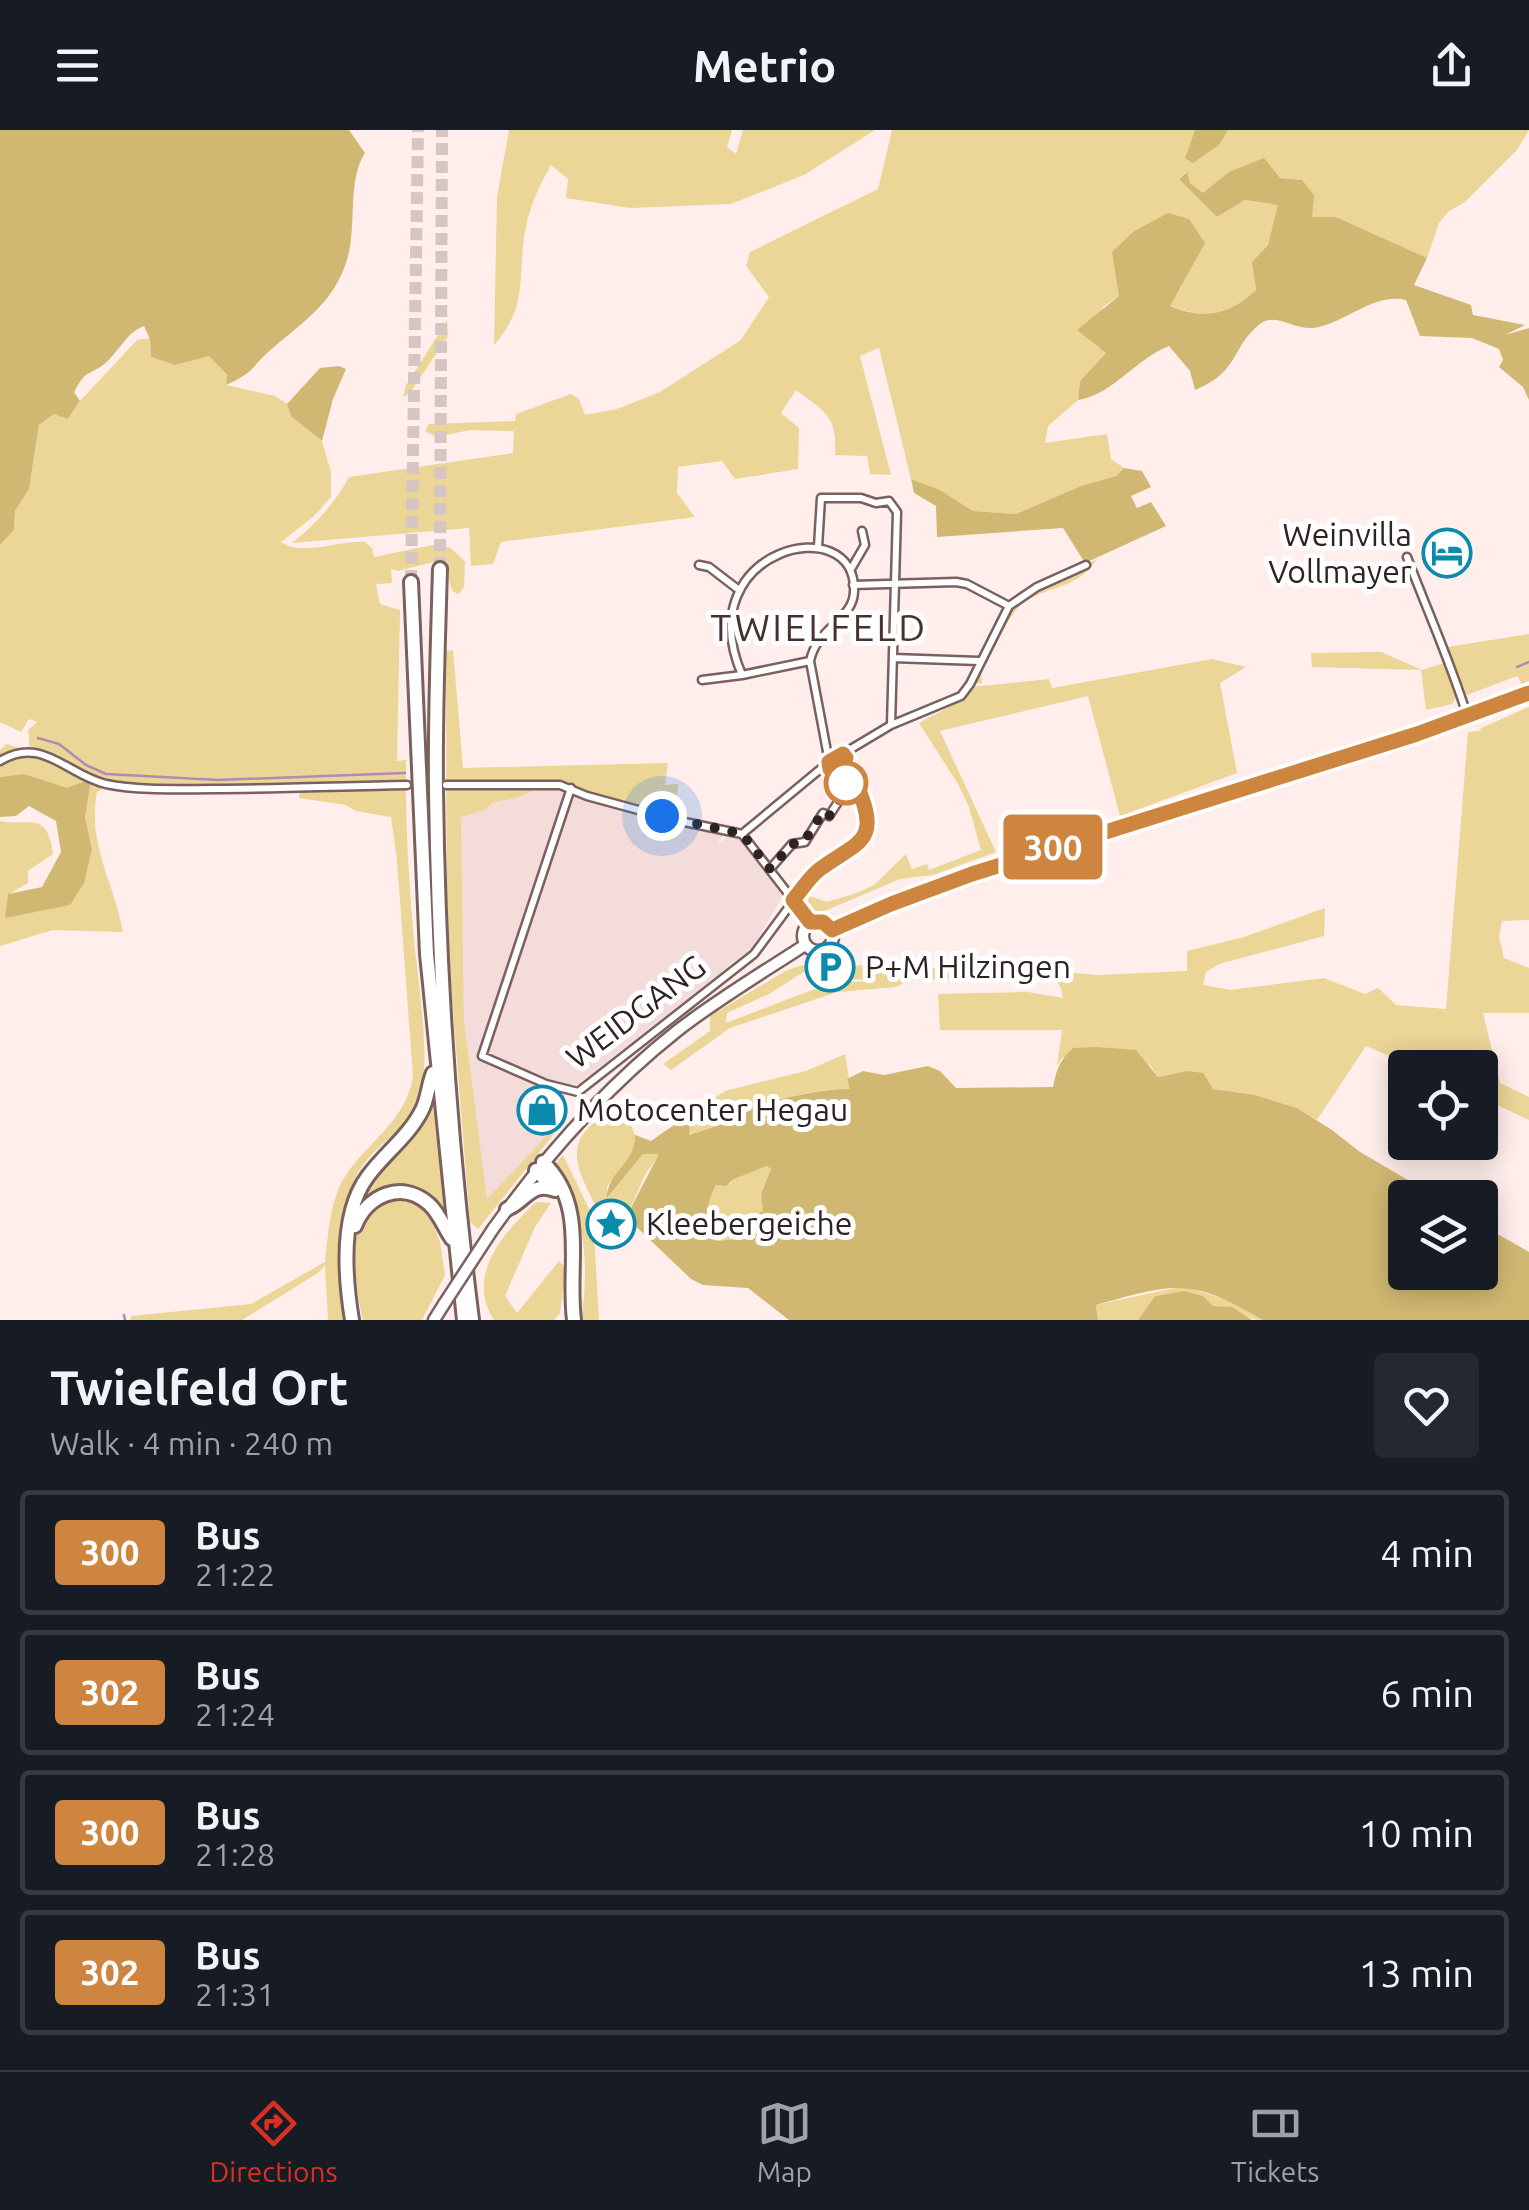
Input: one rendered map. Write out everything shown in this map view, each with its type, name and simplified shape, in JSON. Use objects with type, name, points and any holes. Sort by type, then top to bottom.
[{"type":"highway","points":[[440,569],[436,785],[440,937],[472,1320]]},
{"type":"highway","points":[[411,582],[420,838],[436,1066],[464,1320]]},
{"type":"highway","points":[[355,1320],[349,1247],[353,1205],[369,1174],[416,1122],[436,1066]]},
{"type":"highway","points":[[539,1166],[569,1206]]},
{"type":"highway","points":[[539,1166],[564,1189],[569,1206],[573,1235],[571,1316]]},
{"type":"highway","points":[[507,1209],[532,1189],[555,1190]]},
{"type":"highway","points":[[355,1320],[353,1236],[369,1203],[386,1194],[414,1195],[434,1210],[454,1241]]},
{"type":"highway","points":[[468,1282],[474,1288],[482,1320]]},
{"type":"main road","points":[[832,930],[916,894],[1016,859],[1468,717],[1529,693]]},
{"type":"main road","points":[[810,922],[823,922],[832,930],[832,944],[824,950],[816,951],[806,945],[803,932],[810,922]]},
{"type":"main road","points":[[434,1320],[539,1166],[643,1059],[728,994],[806,945]]},
{"type":"street","points":[[818,547],[821,498],[890,501],[898,512],[891,724]]},
{"type":"street","points":[[851,569],[865,545],[862,531]]},
{"type":"street","points":[[742,675],[730,633],[732,606],[749,575],[782,553],[818,547],[841,558],[851,569],[854,584],[850,607],[814,644],[810,661],[829,762]]},
{"type":"street","points":[[1407,558],[1441,648],[1453,667],[1468,717]]},
{"type":"street","points":[[699,564],[738,590]]},
{"type":"street","points":[[742,834],[829,762],[891,724],[961,696],[1009,606],[1019,597],[1086,565]]},
{"type":"street","points":[[854,584],[956,582],[1009,606]]},
{"type":"street","points":[[893,658],[979,661]]},
{"type":"street","points":[[702,680],[810,661]]},
{"type":"street","points":[[0,761],[19,752],[35,752],[53,756],[91,779],[110,785],[176,790],[407,785]]},
{"type":"street","points":[[793,900],[822,868],[851,852],[866,832],[866,808],[843,754]]},
{"type":"street","points":[[446,785],[548,783],[674,820],[742,834],[810,922]]},
{"type":"street","points":[[770,869],[792,844],[804,842],[823,812],[829,816],[849,785]]},
{"type":"street","name":"WEIDGANG","points":[[571,788],[482,1056],[546,1084],[578,1092],[754,954],[793,900]]},
{"type":"shaded area","points":[[0,130],[349,130],[365,153],[356,175],[349,252],[337,283],[320,306],[249,372],[226,385],[227,375],[209,356],[175,365],[151,357],[144,326],[132,333],[109,360],[81,380],[74,392],[80,401],[68,419],[54,414],[39,425],[29,489],[15,511],[14,530],[0,545]]},
{"type":"shaded area","points":[[509,130],[732,130],[727,147],[736,154],[743,130],[875,130],[804,175],[731,204],[630,208],[566,198],[568,179],[551,165],[527,223],[517,304],[494,345],[497,197]]},
{"type":"shaded area","points":[[892,130],[1195,130],[1185,158],[1218,145],[1228,130],[1529,130],[1517,150],[1439,223],[1427,258],[1336,217],[1312,217],[1302,180],[1229,172],[1203,194],[1190,183],[1186,172],[1179,178],[1217,217],[1245,200],[1279,205],[1268,245],[1253,262],[1256,290],[1226,310],[1193,312],[1169,305],[1182,285],[1117,275],[1119,296],[1103,307],[1096,346],[1107,352],[1080,381],[1078,400],[1048,426],[1045,443],[1107,434],[1111,459],[1124,468],[1116,476],[1081,486],[1016,514],[973,511],[940,490],[911,479],[879,348],[860,356],[891,475],[870,474],[867,456],[835,455],[834,431],[828,416],[796,390],[781,413],[799,428],[798,469],[735,479],[722,461],[678,467],[677,493],[695,517],[501,542],[493,564],[471,566],[469,528],[292,543],[324,513],[349,477],[513,453],[514,431],[470,430],[436,437],[425,431],[429,424],[515,421],[516,414],[571,394],[579,399],[585,415],[617,409],[660,392],[741,340],[769,297],[746,266],[750,252],[878,189]]},
{"type":"shaded area","points":[[1195,130],[1228,130],[1219,145],[1193,163],[1185,158]]},
{"type":"shaded area","points":[[1264,158],[1280,178],[1302,180],[1314,195],[1312,217],[1336,217],[1427,258],[1414,285],[1471,305],[1473,315],[1525,325],[1505,335],[1529,328],[1529,400],[1523,387],[1499,367],[1503,360],[1499,349],[1472,338],[1420,336],[1406,300],[1395,299],[1319,327],[1266,321],[1250,333],[1220,375],[1195,390],[1190,371],[1169,346],[1102,391],[1078,400],[1080,381],[1106,353],[1077,330],[1119,296],[1112,252],[1133,232],[1168,213],[1189,219],[1205,243],[1170,306],[1194,313],[1216,313],[1236,305],[1256,290],[1252,262],[1268,245],[1278,205],[1245,200],[1217,217],[1179,179],[1187,172],[1190,183],[1203,193],[1229,172]]},
{"type":"shaded area","points":[[447,321],[448,336],[410,393],[403,397],[406,385]]},
{"type":"shaded area","points":[[150,338],[151,357],[175,365],[209,355],[227,376],[226,385],[275,396],[322,441],[331,472],[331,497],[281,542],[310,548],[365,542],[374,557],[432,545],[449,547],[465,561],[464,587],[459,594],[451,588],[445,559],[398,571],[391,569],[392,583],[376,584],[380,604],[400,610],[397,761],[406,760],[408,855],[424,1073],[411,1113],[366,1161],[346,1204],[340,1244],[345,1320],[328,1320],[325,1265],[242,1320],[130,1320],[131,1316],[251,1304],[325,1262],[330,1218],[339,1187],[394,1119],[413,1077],[391,817],[299,798],[300,789],[110,785],[97,792],[96,829],[123,932],[53,930],[0,946],[0,821],[42,825],[53,854],[28,871],[28,883],[9,894],[6,917],[92,849],[85,817],[87,796],[24,774],[0,777],[0,750],[6,744],[30,751],[28,730],[37,722],[29,719],[21,732],[0,722],[0,545],[14,530],[15,511],[29,489],[39,425],[54,414],[69,418],[137,340]]},
{"type":"shaded area","points":[[320,368],[346,369],[322,441],[291,416],[287,404]]},
{"type":"shaded area","points":[[1124,468],[1142,471],[1151,487],[1131,496],[1137,508],[1151,502],[1166,526],[1085,563],[1063,528],[937,537],[936,506],[914,493],[911,479],[940,490],[973,511],[1016,514],[1081,486],[1116,476]]},
{"type":"shaded area","points":[[1097,559],[1072,582],[1023,603],[1006,625],[981,672],[982,683],[970,684],[1009,606],[1037,587]]},
{"type":"shaded area","points":[[1529,634],[1529,681],[1522,684],[1517,676],[1467,695],[1447,647]]},
{"type":"shaded area","points":[[453,650],[463,768],[668,763],[665,785],[678,784],[675,820],[549,783],[461,817],[464,1020],[487,1199],[551,1131],[554,1134],[478,1229],[470,1222],[447,936],[446,651]]},
{"type":"shaded area","points":[[1381,652],[1422,670],[1444,663],[1458,694],[1452,704],[1426,710],[1421,670],[1312,667],[1311,653]]},
{"type":"shaded area","points":[[1212,659],[1246,667],[1220,683],[1237,773],[1120,816],[1088,696],[940,731],[996,852],[933,875],[900,879],[827,910],[807,913],[801,903],[804,894],[827,902],[857,893],[874,885],[906,854],[912,869],[927,864],[929,870],[981,850],[958,784],[919,723],[957,703],[971,687],[1049,679],[1052,688]]},
{"type":"shaded area","points":[[1529,707],[1529,920],[1502,921],[1499,937],[1504,958],[1529,968],[1529,1013],[1483,1013],[1492,1050],[1388,1050],[1388,1055],[1366,1046],[1317,1120],[1297,1108],[1255,1095],[1213,1089],[1173,1074],[1158,1077],[1150,1065],[1063,1057],[1057,1065],[1062,1030],[940,1030],[938,994],[1027,992],[1063,998],[1054,978],[1064,972],[1098,975],[1187,971],[1187,951],[1244,937],[1325,908],[1324,936],[1219,964],[1206,972],[1203,985],[1230,990],[1324,978],[1365,994],[1378,988],[1396,1005],[1446,1009],[1468,732],[1484,730],[1479,729]]},
{"type":"shaded area","points":[[24,774],[67,788],[91,779],[85,817],[92,849],[84,883],[70,905],[5,918],[8,894],[42,887],[61,852],[56,821],[29,806],[16,816],[0,817],[0,777]]},
{"type":"shaded area","points":[[549,783],[725,832],[717,845],[728,836],[740,838],[784,894],[753,947],[578,1084],[570,1084],[551,1131],[487,1200],[464,1020],[461,816]]},
{"type":"shaded area","points":[[895,964],[1040,971],[1025,977],[909,980],[896,987],[837,992],[730,1028],[671,1070],[663,1064],[710,1031],[710,1016],[787,970],[804,965],[810,968],[769,994],[727,1013],[726,1023],[812,990],[844,982],[880,981],[851,979],[840,973],[847,966]]},
{"type":"shaded area","points":[[1073,1048],[1136,1050],[1158,1077],[1188,1071],[1203,1073],[1213,1089],[1255,1095],[1297,1108],[1408,1180],[1388,1180],[1388,1290],[1498,1290],[1498,1234],[1529,1252],[1529,1320],[1263,1320],[1217,1296],[1182,1288],[1145,1292],[1096,1305],[1098,1320],[789,1320],[748,1288],[703,1285],[691,1279],[626,1217],[659,1154],[643,1154],[607,1198],[612,1181],[631,1153],[635,1135],[651,1141],[691,1113],[689,1135],[734,1120],[733,1113],[805,1094],[850,1089],[847,1079],[863,1071],[884,1075],[928,1066],[940,1071],[956,1088],[1053,1087],[1065,1057]],"holes":[[[767,1166],[771,1169],[761,1194],[763,1211],[745,1222],[735,1239],[716,1241],[708,1213],[716,1185],[726,1186]]]},
{"type":"shaded area","points":[[845,1054],[851,1089],[777,1100],[734,1113],[734,1120],[688,1135],[691,1113],[725,1091],[806,1071]]},
{"type":"shaded area","points":[[1498,1075],[1500,1083],[1529,1097],[1529,1120],[1498,1105]]},
{"type":"shaded area","points":[[433,1099],[445,1213],[390,1189],[369,1200],[357,1214],[367,1185]]},
{"type":"shaded area","points":[[623,1105],[635,1135],[636,1150],[607,1186],[608,1197],[643,1154],[660,1154],[646,1173],[626,1217],[602,1218],[579,1168],[579,1141],[601,1117]]},
{"type":"shaded area","points":[[563,1155],[593,1217],[599,1320],[581,1320],[583,1239],[573,1200],[555,1164]]},
{"type":"shaded area","points":[[767,1166],[771,1169],[761,1194],[764,1211],[745,1223],[735,1239],[716,1241],[708,1213],[716,1185],[730,1184]]},
{"type":"shaded area","points":[[391,1196],[413,1201],[430,1216],[440,1242],[445,1275],[422,1320],[363,1320],[356,1282],[356,1237],[364,1216]]},
{"type":"shaded area","points":[[536,1202],[551,1203],[535,1227],[505,1296],[517,1313],[559,1261],[566,1268],[560,1313],[554,1320],[494,1320],[486,1303],[486,1271],[501,1241]]},
{"type":"shaded area","points":[[1184,1286],[1235,1303],[1263,1320],[1179,1292],[1155,1296],[1138,1320],[1098,1320],[1096,1305]]},
{"type":"shaded area","points":[[1184,1291],[1203,1296],[1213,1306],[1232,1307],[1252,1320],[1138,1320],[1155,1296]]},
{"type":"waterway","points":[[1517,667],[1529,662]]},
{"type":"waterway","points":[[38,738],[59,744],[86,765],[106,774],[218,780],[405,773]]},
{"type":"waterway","points":[[124,1315],[125,1320]]},
{"type":"tunnel","points":[[411,582],[418,130]]},
{"type":"tunnel","points":[[440,569],[442,130]]},
{"type":"bus line","name":"300","points":[[846,758],[843,754],[829,762],[830,769],[858,788],[866,808],[866,832],[851,852],[811,877],[793,900],[810,922],[819,920],[832,930],[891,904],[1030,854],[1417,734],[1529,693]]},
{"type":"place","name":"Weinvilla Vollmayer","points":[[1447,553]]},
{"type":"place","name":"P+M Hilzingen","points":[[830,967]]},
{"type":"place","name":"Motocenter Hegau","points":[[542,1110]]},
{"type":"place","name":"Kleebergeiche","points":[[611,1224]]},
{"type":"district","name":"TWIELFELD","points":[[819,628]]},
{"type":"route","points":[[662,816],[742,834],[770,869],[792,844],[804,842],[823,812],[829,816],[849,785],[846,783]]}]
